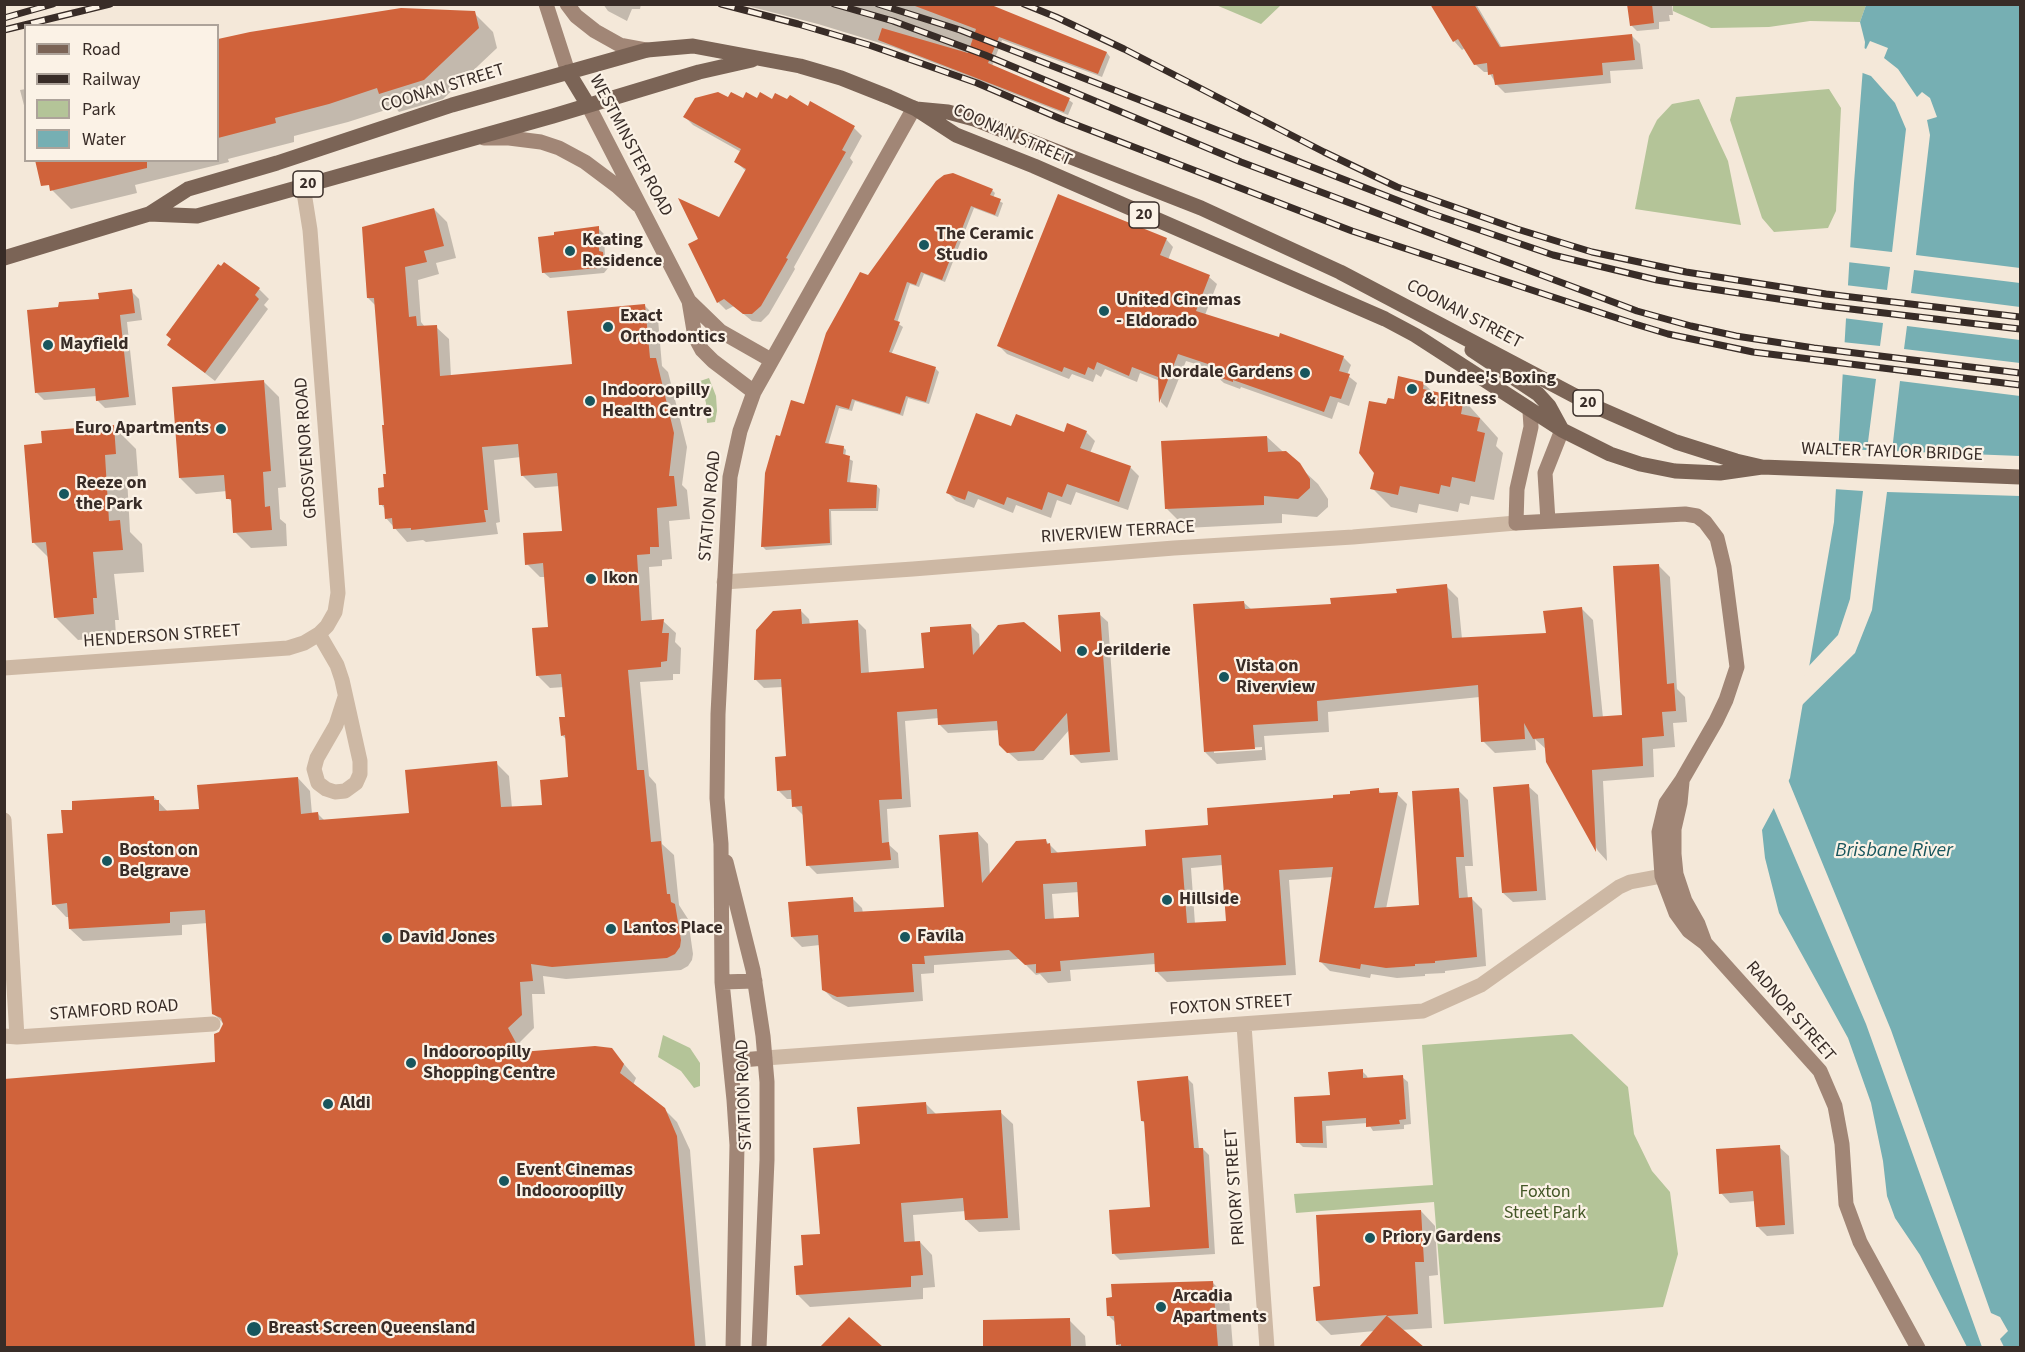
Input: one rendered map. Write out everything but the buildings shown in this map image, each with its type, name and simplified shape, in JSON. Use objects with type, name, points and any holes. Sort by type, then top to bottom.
[{"type":"main road","name":"COONAN STREET","points":[[4,258],[149,214],[188,189],[277,163],[452,105],[647,50],[693,46],[800,66],[841,78],[915,109],[956,135],[1034,166],[1385,319],[1415,335],[1530,411],[1610,454],[1675,471],[1713,473],[1762,467]]},
{"type":"main road","name":"COONAN STREET","points":[[149,214],[197,216],[466,141],[699,72],[758,59]]},
{"type":"main road","name":"WESTMINSTER ROAD","points":[[568,72],[588,105]]},
{"type":"main road","name":"COONAN STREET","points":[[915,109],[965,116],[1160,192],[1271,240],[1424,315],[1550,383],[1649,432],[1718,456],[1762,467]]},
{"type":"main road","points":[[1424,315],[1497,368],[1538,394],[1549,406],[1562,430]]},
{"type":"main road","name":"WALTER TAYLOR BRIDGE","points":[[1762,467],[2020,477]]},
{"type":"street","name":"WESTMINSTER ROAD","points":[[546,4],[568,72]]},
{"type":"street","points":[[567,4],[595,31],[620,45],[647,50]]},
{"type":"street","name":"WESTMINSTER ROAD","points":[[588,105],[689,302],[694,337],[702,350],[724,371],[754,392]]},
{"type":"street","name":"STATION ROAD","points":[[733,1347],[737,1145],[722,982],[721,844],[717,798],[730,477],[743,421],[754,392],[915,109]]},
{"type":"street","points":[[466,141],[483,138],[509,138],[541,142],[559,148],[601,174],[644,212]]},
{"type":"street","name":"GROSVENOR ROAD","points":[[303,186],[310,237],[338,592],[335,612],[320,634]]},
{"type":"street","name":"WESTMINSTER ROAD","points":[[689,302],[720,330],[771,360]]},
{"type":"street","points":[[1516,523],[1516,489],[1531,428],[1530,411]]},
{"type":"street","points":[[1548,521],[1545,472],[1562,430]]},
{"type":"street","name":"RIVERVIEW TERRACE","points":[[724,582],[1548,521],[1685,514],[1697,516],[1713,531]]},
{"type":"street","name":"RADNOR STREET","points":[[1713,531],[1721,550],[1737,667],[1716,721],[1682,780],[1666,802],[1659,832],[1662,876],[1676,913],[1689,931],[1705,943],[1738,983],[1820,1071],[1835,1106],[1842,1144],[1846,1204],[1860,1242],[1918,1347]]},
{"type":"street","points":[[320,634],[337,665],[343,683],[361,768],[354,785],[345,791],[335,792],[318,783],[314,769],[317,758],[336,725],[345,698]]},
{"type":"street","name":"HENDERSON STREET","points":[[4,668],[288,648],[304,644],[320,634]]},
{"type":"street","name":"RADNOR STREET","points":[[1682,780],[1674,829],[1675,864],[1680,887],[1705,943]]},
{"type":"street","points":[[4,820],[11,1037],[4,1047]]},
{"type":"street","name":"STATION ROAD","points":[[721,844],[743,926],[754,981],[765,1058],[768,1100],[767,1160],[759,1347]]},
{"type":"street","name":"FOXTON STREET","points":[[765,1058],[1423,1011],[1481,985],[1619,887],[1630,882],[1662,876]]},
{"type":"street","points":[[722,982],[754,981]]},
{"type":"street","name":"STAMFORD ROAD","points":[[11,1037],[213,1024]]},
{"type":"street","name":"PRIORY STREET","points":[[1244,1024],[1267,1347]]},
{"type":"street","points":[[730,1061],[765,1058]]},
{"type":"green space","points":[[1866,4],[1860,22],[1810,21],[1769,27],[1711,28],[1673,11],[1673,5]]},
{"type":"green space","points":[[1216,5],[1281,5],[1261,24]]},
{"type":"green space","points":[[1829,89],[1841,108],[1836,211],[1828,228],[1774,232],[1762,218],[1730,120],[1736,97]]},
{"type":"green space","points":[[1699,99],[1728,161],[1741,225],[1635,209],[1649,136],[1657,120],[1672,104]]},
{"type":"green space","points":[[709,378],[716,396],[717,411],[715,422],[707,423],[706,403],[700,381]]},
{"type":"green space","name":"Foxton Street Park","points":[[1572,1034],[1628,1087],[1634,1134],[1652,1171],[1670,1192],[1678,1254],[1663,1307],[1444,1324],[1434,1202],[1296,1213],[1294,1194],[1433,1185],[1422,1045]]},
{"type":"green space","points":[[663,1035],[690,1048],[700,1063],[700,1086],[694,1088],[681,1071],[658,1057]]},
{"type":"water","name":"Brisbane River","points":[[1866,5],[2020,5],[2020,1347],[1967,1347],[1920,1255],[1895,1218],[1887,1196],[1883,1161],[1871,1103],[1848,1038],[1779,913],[1765,858],[1762,830],[1790,778],[1834,522],[1854,183],[1865,42],[1860,22]]},
{"type":"pier","points":[[1870,41],[1888,48],[1884,58],[1898,69],[1917,97],[1922,92],[1930,98],[1937,117],[1927,120],[1930,135],[1916,255],[2020,268],[2020,283],[1914,270],[1911,293],[2020,307],[2020,340],[1907,326],[1904,349],[2020,363],[2020,396],[1900,381],[1892,451],[2020,456],[2020,496],[1887,492],[1872,610],[1855,653],[1799,708],[1806,669],[1838,635],[1850,599],[1863,491],[1833,489],[1835,449],[1867,450],[1876,379],[1840,374],[1842,342],[1880,346],[1883,323],[1843,318],[1845,285],[1887,290],[1890,267],[1847,262],[1848,247],[1892,252],[1906,129],[1895,103],[1871,76],[1860,72],[1862,47],[1866,49]]},
{"type":"pier","points":[[1787,777],[1891,1030],[1991,1313],[2000,1317],[2008,1331],[2000,1339],[2004,1347],[1982,1347],[1866,1024],[1772,804]]},
{"type":"railway","points":[[4,18],[53,4]]},
{"type":"railway","points":[[28,24],[110,4]]},
{"type":"railway","points":[[721,4],[869,45],[977,83],[1061,119],[1352,231],[1668,334],[1753,352],[2020,385]]},
{"type":"railway","points":[[834,4],[893,21],[985,55],[1241,162],[1637,311],[1736,336],[1814,348],[2020,373]]},
{"type":"railway","points":[[878,4],[960,30],[1430,213],[1553,255],[1692,286],[1825,306],[2020,329]]},
{"type":"railway","points":[[1024,4],[1124,49],[1397,187],[1517,229],[1592,252],[1686,272],[1826,294],[2020,317]]},
{"type":"railway","points":[[4,30],[24,25]]},
{"type":"place","name":"The Ceramic Studio","points":[[924,245]]},
{"type":"place","name":"Keating Residence","points":[[570,251]]},
{"type":"place","name":"United Cinemas - Eldorado","points":[[1104,311]]},
{"type":"place","name":"Exact Orthodontics","points":[[608,327]]},
{"type":"place","name":"Mayfield","points":[[48,345]]},
{"type":"place","name":"Nordale Gardens","points":[[1305,373]]},
{"type":"place","name":"Dundee's Boxing & Fitness","points":[[1412,389]]},
{"type":"place","name":"Indooroopilly Health Centre","points":[[590,401]]},
{"type":"place","name":"Euro Apartments","points":[[221,429]]},
{"type":"place","name":"Reeze on the Park","points":[[64,494]]},
{"type":"place","name":"Ikon","points":[[591,579]]},
{"type":"place","name":"Jerilderie","points":[[1082,651]]},
{"type":"place","name":"Vista on Riverview","points":[[1224,677]]},
{"type":"place","name":"Boston on Belgrave","points":[[107,861]]},
{"type":"place","name":"Hillside","points":[[1167,900]]},
{"type":"place","name":"Lantos Place","points":[[611,929]]},
{"type":"place","name":"Favila","points":[[905,937]]},
{"type":"place","name":"David Jones","points":[[387,938]]},
{"type":"place","name":"Indooroopilly Shopping Centre","points":[[411,1063]]},
{"type":"place","name":"Aldi","points":[[328,1104]]},
{"type":"place","name":"Event Cinemas Indooroopilly","points":[[504,1181]]},
{"type":"place","name":"Priory Gardens","points":[[1370,1238]]},
{"type":"place","name":"Arcadia Apartments","points":[[1161,1307]]},
{"type":"place","name":"Breast Screen Queensland","points":[[254,1329]]}]
